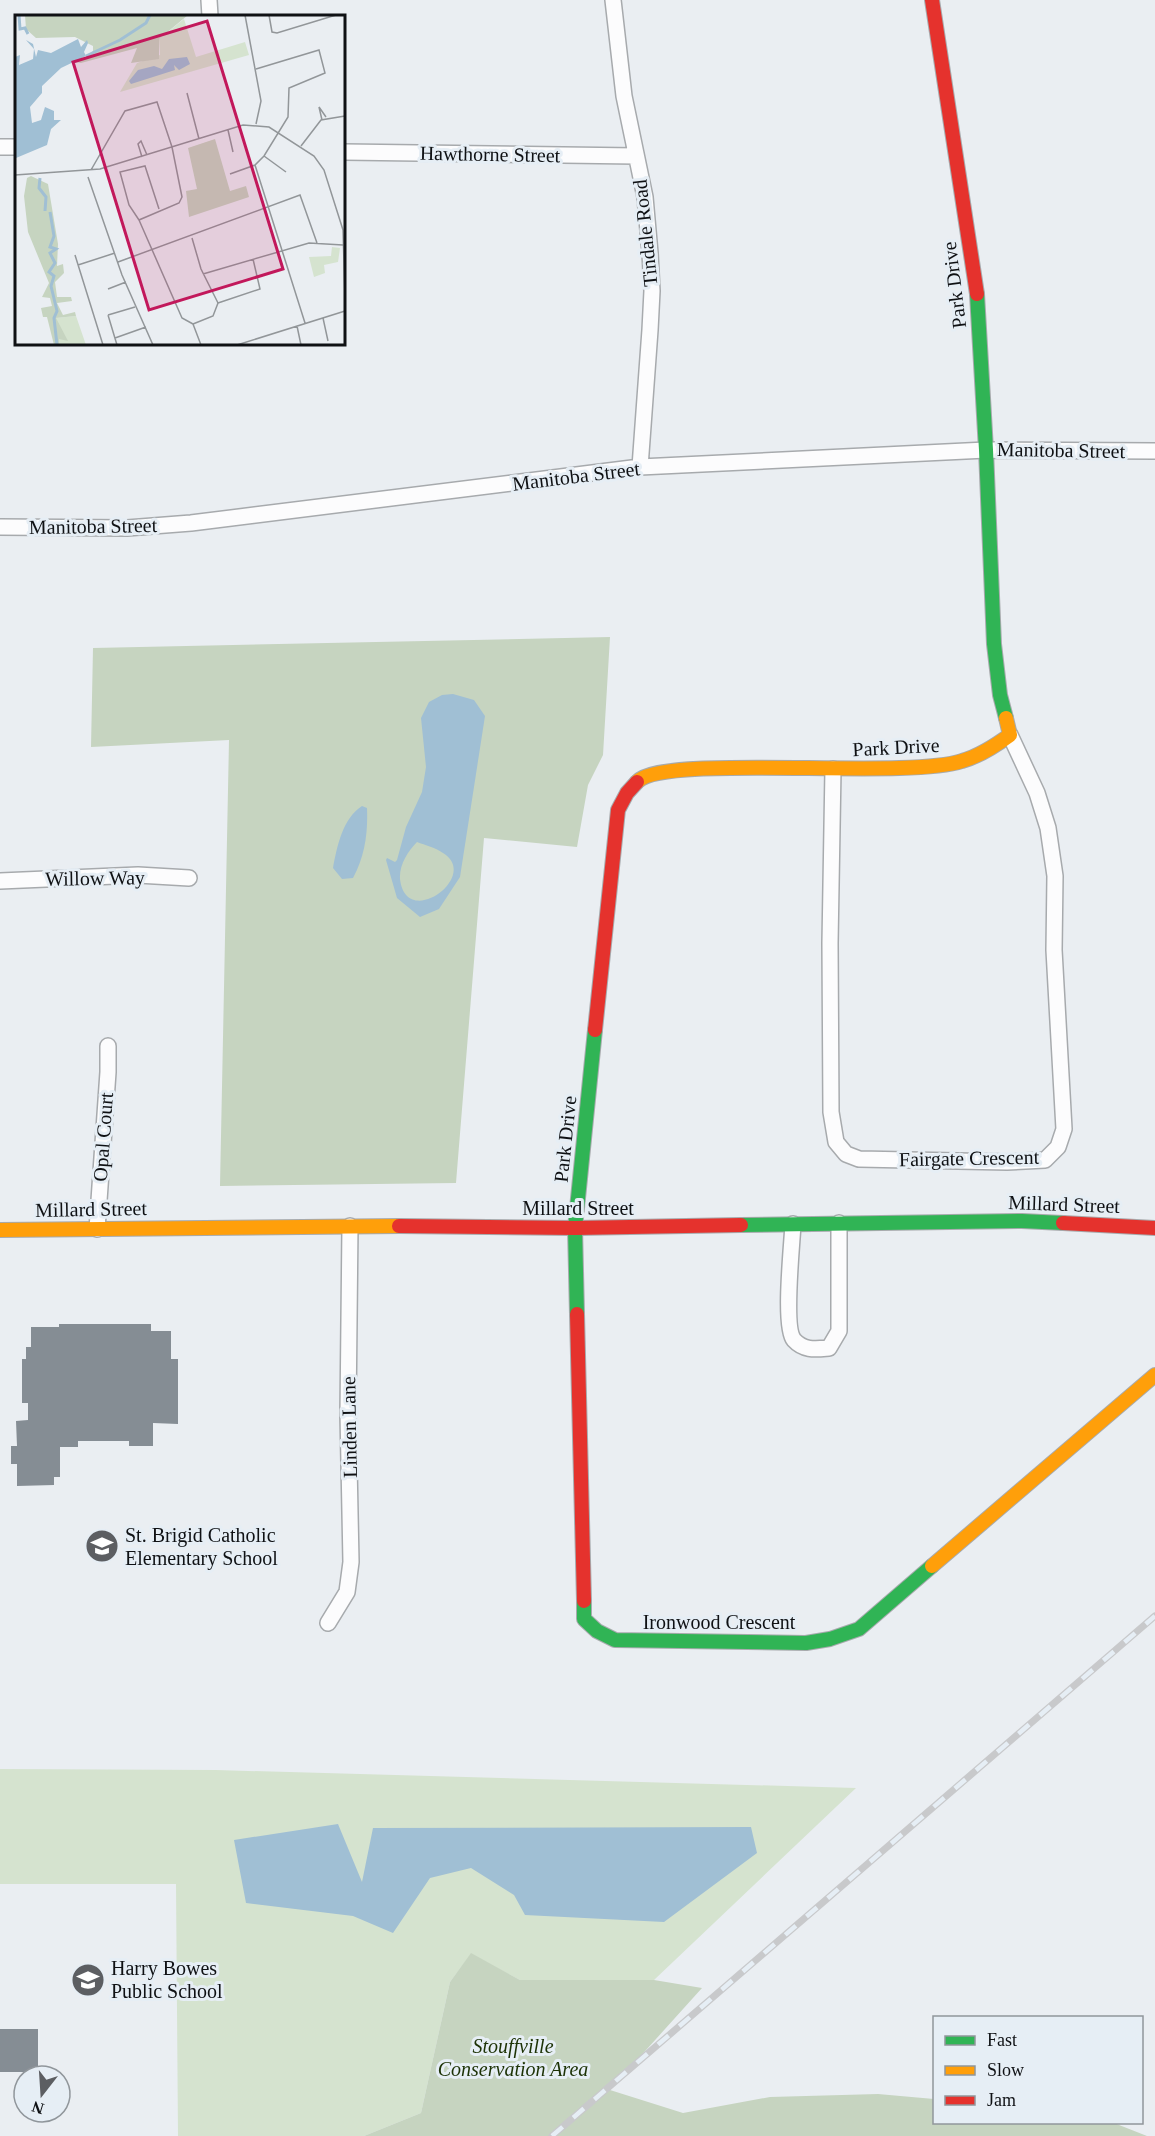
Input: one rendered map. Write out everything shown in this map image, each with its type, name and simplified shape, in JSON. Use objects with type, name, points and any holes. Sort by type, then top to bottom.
[{"type":"street","points":[[209,0],[210,15]]},
{"type":"street","name":"Tindale Road","points":[[613,0],[624,96],[645,197],[652,291],[640,467]]},
{"type":"street","name":"Park Drive","points":[[575,1228],[618,810],[627,793],[641,777],[660,772],[701,768],[896,770],[933,767],[961,762],[984,753],[1010,735],[1000,695],[994,644],[978,302],[932,0]]},
{"type":"street","name":"Hawthorne Street","points":[[345,152],[636,156]]},
{"type":"street","name":"Manitoba Street","points":[[0,527],[127,528],[191,523],[640,467],[986,450],[1155,452]]},
{"type":"street","name":"Fairgate Crescent","points":[[833,769],[830,943],[831,1112],[836,1142],[846,1154],[859,1159],[1007,1162],[1045,1160],[1058,1147],[1064,1129],[1054,950],[1055,876],[1048,828],[1037,793],[1010,735]]},
{"type":"street","name":"Willow Way","points":[[0,881],[138,875],[189,878]]},
{"type":"street","name":"Opal Court","points":[[97,1228],[108,1046]]},
{"type":"street","name":"Millard Street","points":[[0,1230],[350,1226],[575,1228],[1022,1221],[1155,1228]]},
{"type":"street","points":[[793,1224],[788,1323],[793,1339],[807,1349],[829,1348],[839,1331],[839,1223]]},
{"type":"street","name":"Linden Lane","points":[[328,1623],[347,1592],[351,1562],[348,1414],[350,1226]]},
{"type":"street","name":"Ironwood Crescent","points":[[575,1228],[585,1619],[597,1631],[615,1640],[806,1643],[830,1639],[859,1629],[1155,1375]]},
{"type":"green space","points":[[610,637],[603,755],[588,785],[577,847],[484,838],[456,1183],[220,1186],[229,740],[91,747],[93,648]]},
{"type":"green space","points":[[0,1769],[216,1770],[856,1788],[654,1980],[520,1980],[471,1954],[450,1982],[421,2113],[364,2136],[178,2136],[176,1884],[0,1884]]},
{"type":"green space","name":"Stouffville Conservation Area","points":[[471,1953],[520,1980],[654,1980],[702,1988],[610,2090],[683,2113],[770,2097],[878,2094],[933,2099],[933,2124],[1117,2124],[1147,2136],[364,2136],[421,2113],[450,1982]]},
{"type":"water","points":[[453,694],[474,700],[485,716],[460,877],[439,909],[420,917],[397,898],[386,860],[387,858],[395,862],[397,860],[406,827],[422,792],[426,767],[421,718],[429,702],[442,695]],"holes":[[[417,842],[443,853],[452,863],[453,874],[448,885],[438,894],[426,900],[415,900],[405,894],[400,879],[407,854]]]},
{"type":"water","points":[[362,806],[367,808],[363,853],[353,878],[342,879],[333,868],[339,842],[350,818]]},
{"type":"water","points":[[338,1824],[362,1882],[373,1828],[751,1827],[757,1853],[664,1922],[525,1915],[514,1895],[471,1868],[430,1878],[393,1933],[353,1916],[246,1903],[234,1840]]},
{"type":"building","points":[[59,1324],[151,1324],[151,1331],[171,1331],[171,1359],[178,1359],[178,1424],[153,1423],[153,1446],[129,1446],[129,1441],[78,1441],[78,1447],[60,1447],[60,1477],[54,1477],[54,1485],[17,1486],[17,1464],[11,1464],[11,1446],[17,1446],[16,1421],[28,1420],[28,1403],[22,1403],[22,1359],[26,1359],[26,1347],[31,1347],[31,1327],[59,1327]]},
{"type":"building","points":[[0,2029],[38,2029],[38,2064],[12,2064],[12,2072],[0,2072]]},
{"type":"railway","points":[[552,2136],[1155,1616]]},
{"type":"traffic: fast","points":[[977,294],[994,644],[1000,695],[1006,718]]},
{"type":"traffic: fast","points":[[577,1314],[575,1228],[595,1030]]},
{"type":"traffic: fast","points":[[741,1225],[1022,1221],[1063,1223]]},
{"type":"traffic: fast","points":[[584,1601],[584,1619],[597,1631],[615,1640],[806,1643],[830,1639],[859,1629],[932,1566]]},
{"type":"traffic: slow","points":[[637,782],[656,774],[690,769],[890,768],[932,766],[962,761],[981,753],[1010,735],[1006,718]]},
{"type":"traffic: slow","points":[[0,1230],[399,1226]]},
{"type":"traffic: slow","points":[[932,1566],[1155,1375]]},
{"type":"traffic: jam","points":[[932,0],[977,294]]},
{"type":"traffic: jam","points":[[595,1030],[618,810],[627,793],[637,782]]},
{"type":"traffic: jam","points":[[1063,1223],[1155,1228]]},
{"type":"traffic: jam","points":[[399,1226],[575,1228],[741,1225]]},
{"type":"traffic: jam","points":[[577,1314],[584,1601]]},
{"type":"place","name":"St. Brigid Catholic Elementary School","points":[[102,1546]]},
{"type":"place","name":"Harry Bowes Public School","points":[[88,1980]]}]
